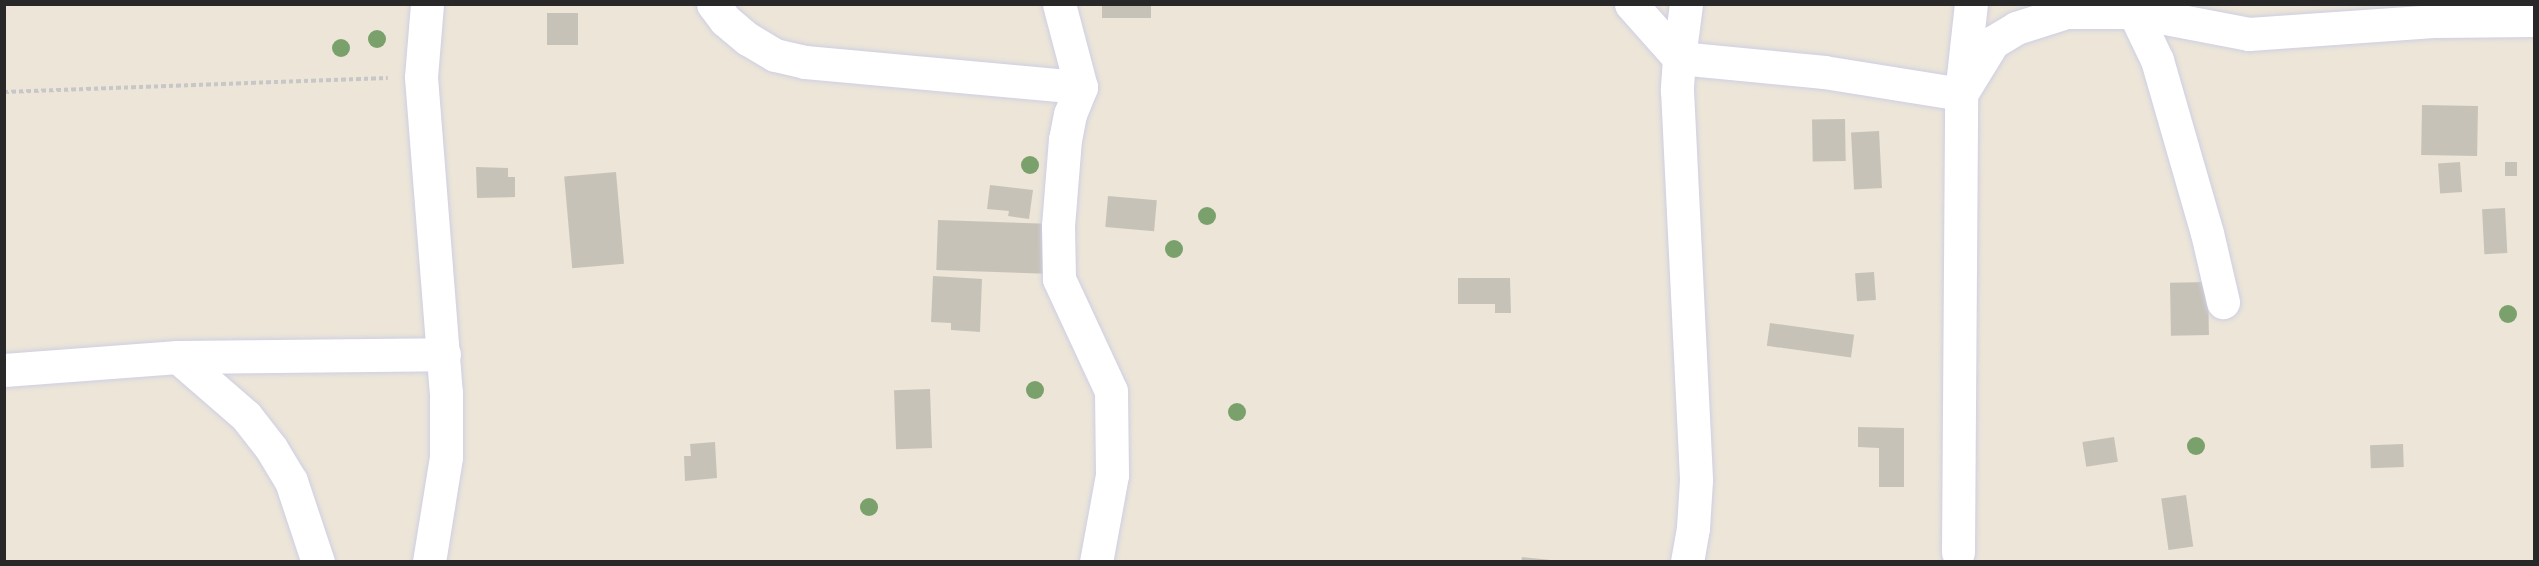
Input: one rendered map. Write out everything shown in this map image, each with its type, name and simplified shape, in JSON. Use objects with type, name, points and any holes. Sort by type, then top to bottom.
[{"type":"street","points":[[427,4],[421,77],[444,354],[446,457],[429,561]]},
{"type":"street","points":[[713,4],[726,20],[748,39],[775,55],[805,62],[1081,87]]},
{"type":"street","points":[[1059,4],[1081,87],[1070,114],[1065,139],[1058,226],[1059,279],[1111,391],[1113,475],[1096,561]]},
{"type":"street","points":[[1631,4],[1679,58],[1824,72],[1961,94]]},
{"type":"street","points":[[1686,4],[1677,90],[1696,480],[1693,528],[1687,561]]},
{"type":"street","points":[[1958,552],[1961,94],[1971,4]]},
{"type":"street","points":[[1961,94],[1993,42],[2016,28],[2066,12],[2128,8],[2248,34],[2299,18],[2437,21],[2535,20]]},
{"type":"street","points":[[2128,8],[2157,60],[2207,233],[2223,302]]},
{"type":"street","points":[[4,370],[178,357],[444,354]]},
{"type":"street","points":[[178,357],[246,416],[271,448],[291,481],[318,561]]},
{"type":"path","points":[[4,92],[421,77]]},
{"type":"building","points":[[1102,4],[1151,4],[1151,18],[1102,18]]},
{"type":"building","points":[[547,13],[578,13],[578,45],[547,45]]},
{"type":"building","points":[[2422,105],[2478,106],[2477,156],[2421,155]]},
{"type":"building","points":[[1845,119],[1846,161],[1813,162],[1812,120]]},
{"type":"building","points":[[1879,131],[1882,188],[1854,189],[1851,132]]},
{"type":"building","points":[[2460,162],[2462,192],[2440,193],[2438,164]]},
{"type":"building","points":[[2505,162],[2517,162],[2517,176],[2505,176]]},
{"type":"building","points":[[476,167],[508,168],[508,177],[515,177],[515,197],[477,198]]},
{"type":"building","points":[[616,172],[624,264],[572,268],[564,177]]},
{"type":"building","points":[[990,185],[1033,190],[1029,219],[1008,216],[1009,211],[987,209]]},
{"type":"building","points":[[1108,196],[1157,200],[1154,231],[1105,227]]},
{"type":"building","points":[[2505,208],[2507,253],[2484,254],[2482,209]]},
{"type":"building","points":[[938,220],[1056,224],[1054,274],[936,270]]},
{"type":"building","points":[[1874,272],[1876,300],[1857,301],[1855,273]]},
{"type":"building","points":[[933,276],[982,279],[980,332],[951,330],[951,323],[931,322]]},
{"type":"building","points":[[1458,278],[1510,278],[1511,313],[1495,313],[1495,304],[1458,304]]},
{"type":"building","points":[[2208,282],[2209,335],[2171,336],[2170,283]]},
{"type":"building","points":[[1770,323],[1854,335],[1851,358],[1767,346]]},
{"type":"building","points":[[930,389],[932,448],[896,449],[894,390]]},
{"type":"building","points":[[1858,427],[1904,428],[1904,487],[1879,487],[1879,448],[1858,447]]},
{"type":"building","points":[[2114,437],[2118,462],[2086,467],[2082,442]]},
{"type":"building","points":[[715,442],[717,478],[685,481],[684,456],[691,456],[690,444]]},
{"type":"building","points":[[2403,444],[2404,467],[2371,468],[2370,445]]},
{"type":"building","points":[[2186,495],[2193,546],[2168,550],[2161,498]]},
{"type":"building","points":[[1522,557],[1551,560],[1551,562],[1521,562]]}]
